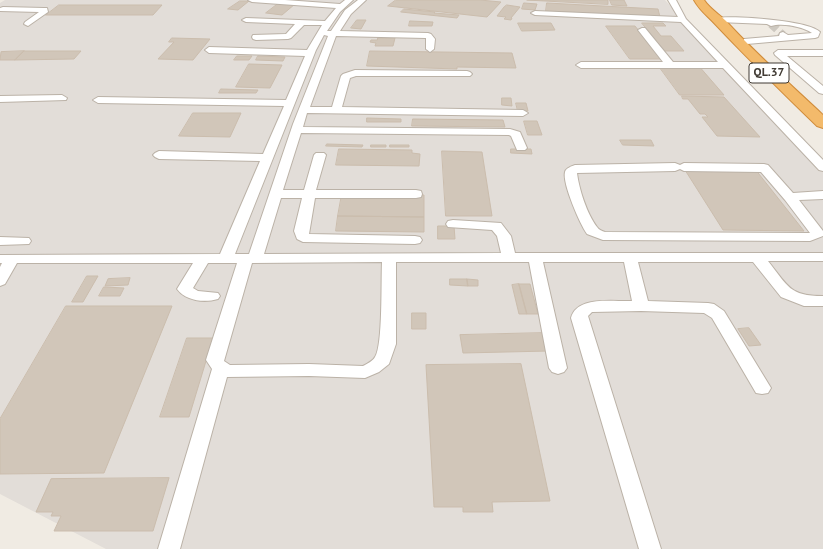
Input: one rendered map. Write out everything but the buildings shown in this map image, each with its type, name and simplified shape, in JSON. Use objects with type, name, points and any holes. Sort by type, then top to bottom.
[{"type":"highway","name":"QL.37","points":[[699,0],[704,10],[718,14],[746,52],[823,123]]},
{"type":"street","points":[[2,10],[18,0]]},
{"type":"street","points":[[252,0],[309,4],[345,3]]},
{"type":"street","points":[[362,0],[348,12],[330,39],[296,130],[276,194],[250,258],[215,360],[216,364],[229,371],[309,370],[365,372],[373,368],[383,360],[388,344],[389,258]]},
{"type":"street","points":[[672,0],[683,20],[823,167]]},
{"type":"street","points":[[226,258],[310,53],[324,28],[345,3]]},
{"type":"street","points":[[294,16],[309,4]]},
{"type":"street","points":[[661,8],[666,19]]},
{"type":"street","points":[[2,10],[44,10],[44,12],[28,24]]},
{"type":"street","points":[[535,13],[683,20]]},
{"type":"street","points":[[718,14],[749,21],[799,26],[816,32],[815,35],[808,37],[747,40]]},
{"type":"street","points":[[246,20],[302,22],[324,28],[334,33],[428,36],[431,39],[430,49]]},
{"type":"street","points":[[749,21],[766,39]]},
{"type":"street","points":[[256,37],[288,36],[302,22]]},
{"type":"street","points":[[642,30],[670,65]]},
{"type":"street","points":[[209,50],[310,53]]},
{"type":"street","points":[[823,53],[778,53],[823,91]]},
{"type":"street","points":[[581,65],[726,65]]},
{"type":"street","points":[[336,110],[346,76],[354,73],[467,74]]},
{"type":"street","points":[[0,99],[62,98]]},
{"type":"street","points":[[98,100],[290,103]]},
{"type":"street","points":[[304,110],[523,113]]},
{"type":"street","points":[[296,130],[510,132],[516,134],[521,148]]},
{"type":"street","points":[[159,155],[267,158]]},
{"type":"street","points":[[320,156],[309,194],[301,231],[304,238],[415,240]]},
{"type":"street","points":[[762,167],[767,170],[790,197],[818,232],[817,235],[810,237],[603,236],[592,231],[575,192],[571,172],[575,169],[762,167]]},
{"type":"street","points":[[276,194],[416,194]]},
{"type":"street","points":[[790,197],[823,195]]},
{"type":"street","points":[[453,224],[496,226],[503,234],[508,258]]},
{"type":"street","points":[[0,241],[24,241]]},
{"type":"street","points":[[630,257],[641,306]]},
{"type":"street","points":[[757,257],[786,294],[804,301],[823,301]]},
{"type":"street","points":[[0,282],[6,259],[823,257]]},
{"type":"street","points":[[203,258],[185,289],[195,296],[212,296]]},
{"type":"street","points":[[535,258],[558,368]]},
{"type":"street","points":[[650,549],[579,318],[580,314],[588,307],[641,306],[708,308],[716,312],[762,388]]},
{"type":"street","points":[[169,549],[221,368]]},
{"type":"shaded area","points":[[5,0],[665,0],[723,65],[823,161],[823,549],[106,549],[0,494],[0,3]]},
{"type":"tunnel","points":[[771,24],[783,35]]}]
